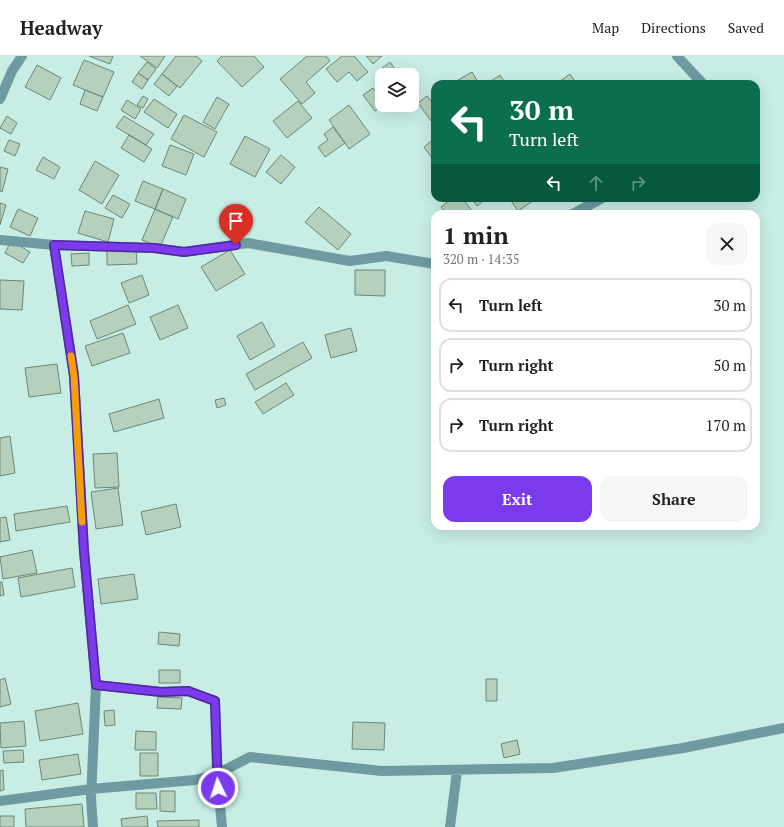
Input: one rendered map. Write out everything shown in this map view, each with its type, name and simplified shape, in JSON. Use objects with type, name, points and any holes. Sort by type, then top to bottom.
[{"type":"street","points":[[0,99],[12,72],[22,56]]},
{"type":"street","points":[[677,56],[699,80]]},
{"type":"street","points":[[580,210],[595,202]]},
{"type":"street","points":[[0,240],[54,245],[154,248],[184,252],[248,243],[350,261],[386,256],[431,263]]},
{"type":"street","points":[[54,245],[74,376],[84,551],[96,685],[91,789],[92,827]]},
{"type":"street","points":[[96,685],[161,692],[188,691],[215,701],[217,774],[222,827]]},
{"type":"street","points":[[0,801],[91,789],[195,780],[217,774],[250,757],[382,771],[457,771],[554,768],[684,748],[784,728]]},
{"type":"street","points":[[450,827],[457,771]]},
{"type":"building","points":[[89,56],[113,56],[110,64]]},
{"type":"building","points":[[140,56],[165,56],[157,68]]},
{"type":"building","points":[[176,56],[196,56],[202,61],[180,88],[162,74]]},
{"type":"building","points":[[222,56],[254,56],[264,67],[242,87],[217,61]]},
{"type":"building","points":[[307,56],[326,56],[330,61],[306,82],[315,93],[302,104],[280,79]]},
{"type":"building","points":[[342,56],[354,56],[368,72],[357,81],[349,72],[337,82],[326,69]]},
{"type":"building","points":[[366,56],[382,56],[373,64]]},
{"type":"building","points":[[84,60],[114,72],[103,97],[73,85]]},
{"type":"building","points":[[147,62],[156,69],[148,80],[138,73]]},
{"type":"building","points":[[390,62],[394,68],[382,68]]},
{"type":"building","points":[[37,65],[61,78],[50,100],[25,87]]},
{"type":"building","points":[[472,72],[477,80],[458,80]]},
{"type":"building","points":[[138,73],[148,80],[142,89],[132,82]]},
{"type":"building","points":[[162,74],[177,86],[169,96],[154,84]]},
{"type":"building","points":[[570,74],[574,80],[562,80]]},
{"type":"building","points":[[500,75],[503,80],[492,80]]},
{"type":"building","points":[[373,88],[375,91],[375,111],[363,95]]},
{"type":"building","points":[[85,90],[103,97],[97,111],[80,104]]},
{"type":"building","points":[[143,96],[148,99],[143,108],[137,105]]},
{"type":"building","points":[[427,96],[431,101],[431,121],[419,104],[419,102]]},
{"type":"building","points":[[217,97],[229,104],[215,129],[203,122]]},
{"type":"building","points":[[154,99],[177,114],[168,128],[144,112]]},
{"type":"building","points":[[127,100],[141,109],[135,119],[121,110]]},
{"type":"building","points":[[298,101],[312,118],[287,138],[273,121]]},
{"type":"building","points":[[349,105],[370,134],[349,149],[329,120]]},
{"type":"building","points":[[184,115],[217,132],[204,157],[171,139]]},
{"type":"building","points":[[7,116],[17,123],[11,134],[0,128]]},
{"type":"building","points":[[124,116],[154,134],[146,145],[116,127]]},
{"type":"building","points":[[333,127],[345,143],[325,157],[318,147],[328,140],[324,134]]},
{"type":"building","points":[[129,135],[152,149],[144,162],[121,148]]},
{"type":"building","points":[[245,136],[270,149],[255,177],[230,164]]},
{"type":"building","points":[[9,140],[20,144],[15,156],[4,151]]},
{"type":"building","points":[[431,141],[431,157],[424,147]]},
{"type":"building","points":[[170,145],[194,154],[186,175],[162,166]]},
{"type":"building","points":[[281,155],[295,167],[281,184],[266,172]]},
{"type":"building","points":[[43,157],[60,167],[54,179],[36,170]]},
{"type":"building","points":[[95,161],[119,175],[102,204],[79,190]]},
{"type":"building","points":[[0,167],[8,169],[2,192],[0,191]]},
{"type":"building","points":[[143,181],[163,189],[155,209],[135,201]]},
{"type":"building","points":[[163,189],[186,199],[178,219],[155,209]]},
{"type":"building","points":[[113,195],[130,204],[122,218],[105,208]]},
{"type":"building","points":[[447,202],[465,202],[471,210],[444,210],[441,207]]},
{"type":"building","points":[[474,202],[482,202],[477,206]]},
{"type":"building","points":[[512,202],[531,202],[519,210],[517,210]]},
{"type":"building","points":[[0,203],[6,205],[0,225]]},
{"type":"building","points":[[319,207],[351,234],[338,250],[305,222]]},
{"type":"building","points":[[18,209],[38,218],[30,236],[10,227]]},
{"type":"building","points":[[155,209],[173,217],[160,247],[142,240]]},
{"type":"building","points":[[85,211],[114,219],[108,242],[78,233]]},
{"type":"building","points":[[11,241],[30,252],[23,263],[5,253]]},
{"type":"building","points":[[136,249],[137,264],[107,265],[107,250]]},
{"type":"building","points":[[230,250],[245,274],[216,291],[201,267]]},
{"type":"building","points":[[89,253],[89,265],[72,266],[71,254]]},
{"type":"building","points":[[355,270],[385,270],[385,296],[355,295]]},
{"type":"building","points":[[142,275],[149,295],[129,303],[121,283]]},
{"type":"building","points":[[0,280],[24,281],[22,310],[0,309]]},
{"type":"building","points":[[128,305],[136,324],[97,339],[90,321]]},
{"type":"building","points":[[178,305],[188,328],[160,340],[150,317]]},
{"type":"building","points":[[262,322],[275,346],[250,360],[237,336]]},
{"type":"building","points":[[351,328],[357,351],[331,358],[325,335]]},
{"type":"building","points":[[123,333],[130,353],[92,366],[85,346]]},
{"type":"building","points":[[303,342],[312,358],[255,390],[246,374]]},
{"type":"building","points":[[57,364],[61,393],[29,397],[25,368]]},
{"type":"building","points":[[286,383],[294,395],[263,414],[255,402]]},
{"type":"building","points":[[224,398],[226,405],[217,408],[215,400]]},
{"type":"building","points":[[159,399],[164,418],[114,432],[109,414]]},
{"type":"building","points":[[10,436],[15,473],[0,476],[0,438]]},
{"type":"building","points":[[117,453],[119,487],[95,488],[93,454]]},
{"type":"building","points":[[118,488],[123,525],[96,529],[91,492]]},
{"type":"building","points":[[176,504],[181,527],[146,535],[141,512]]},
{"type":"building","points":[[67,506],[70,522],[16,531],[14,514]]},
{"type":"building","points":[[6,517],[10,540],[0,542],[0,518]]},
{"type":"building","points":[[32,550],[37,573],[3,579],[0,557]]},
{"type":"building","points":[[72,568],[75,587],[21,597],[18,578]]},
{"type":"building","points":[[134,574],[138,599],[101,604],[98,579]]},
{"type":"building","points":[[0,582],[2,582],[4,595],[0,596]]},
{"type":"building","points":[[159,632],[180,634],[179,646],[158,644]]},
{"type":"building","points":[[159,670],[180,670],[180,683],[159,683]]},
{"type":"building","points":[[5,678],[11,704],[0,707],[0,680]]},
{"type":"building","points":[[486,679],[497,679],[497,701],[486,701]]},
{"type":"building","points":[[158,697],[182,698],[181,709],[157,708]]},
{"type":"building","points":[[78,703],[83,734],[40,741],[35,711]]},
{"type":"building","points":[[114,710],[115,725],[105,726],[104,711]]},
{"type":"building","points":[[24,721],[26,746],[1,748],[0,723]]},
{"type":"building","points":[[353,722],[385,723],[384,750],[352,749]]},
{"type":"building","points":[[136,731],[156,732],[156,750],[135,750]]},
{"type":"building","points":[[517,740],[520,754],[504,758],[501,744]]},
{"type":"building","points":[[23,750],[24,762],[4,763],[3,751]]},
{"type":"building","points":[[140,753],[158,753],[158,776],[140,776]]},
{"type":"building","points":[[78,754],[81,774],[42,780],[39,760]]},
{"type":"building","points":[[3,770],[4,790],[0,791],[0,771]]},
{"type":"building","points":[[160,791],[175,791],[175,812],[160,811]]},
{"type":"building","points":[[136,793],[156,793],[157,809],[136,809]]},
{"type":"building","points":[[82,804],[84,827],[26,827],[25,809]]},
{"type":"building","points":[[0,816],[14,816],[14,827],[0,827]]},
{"type":"building","points":[[147,816],[148,827],[122,827],[121,819]]},
{"type":"building","points":[[199,820],[199,827],[158,827],[157,821]]},
{"type":"slow traffic","points":[[71,356],[74,376],[82,522]]},
{"type":"route","points":[[218,788],[215,701],[188,691],[161,692],[96,685],[84,551],[74,376],[54,245],[154,248],[184,252],[236,245]]}]
